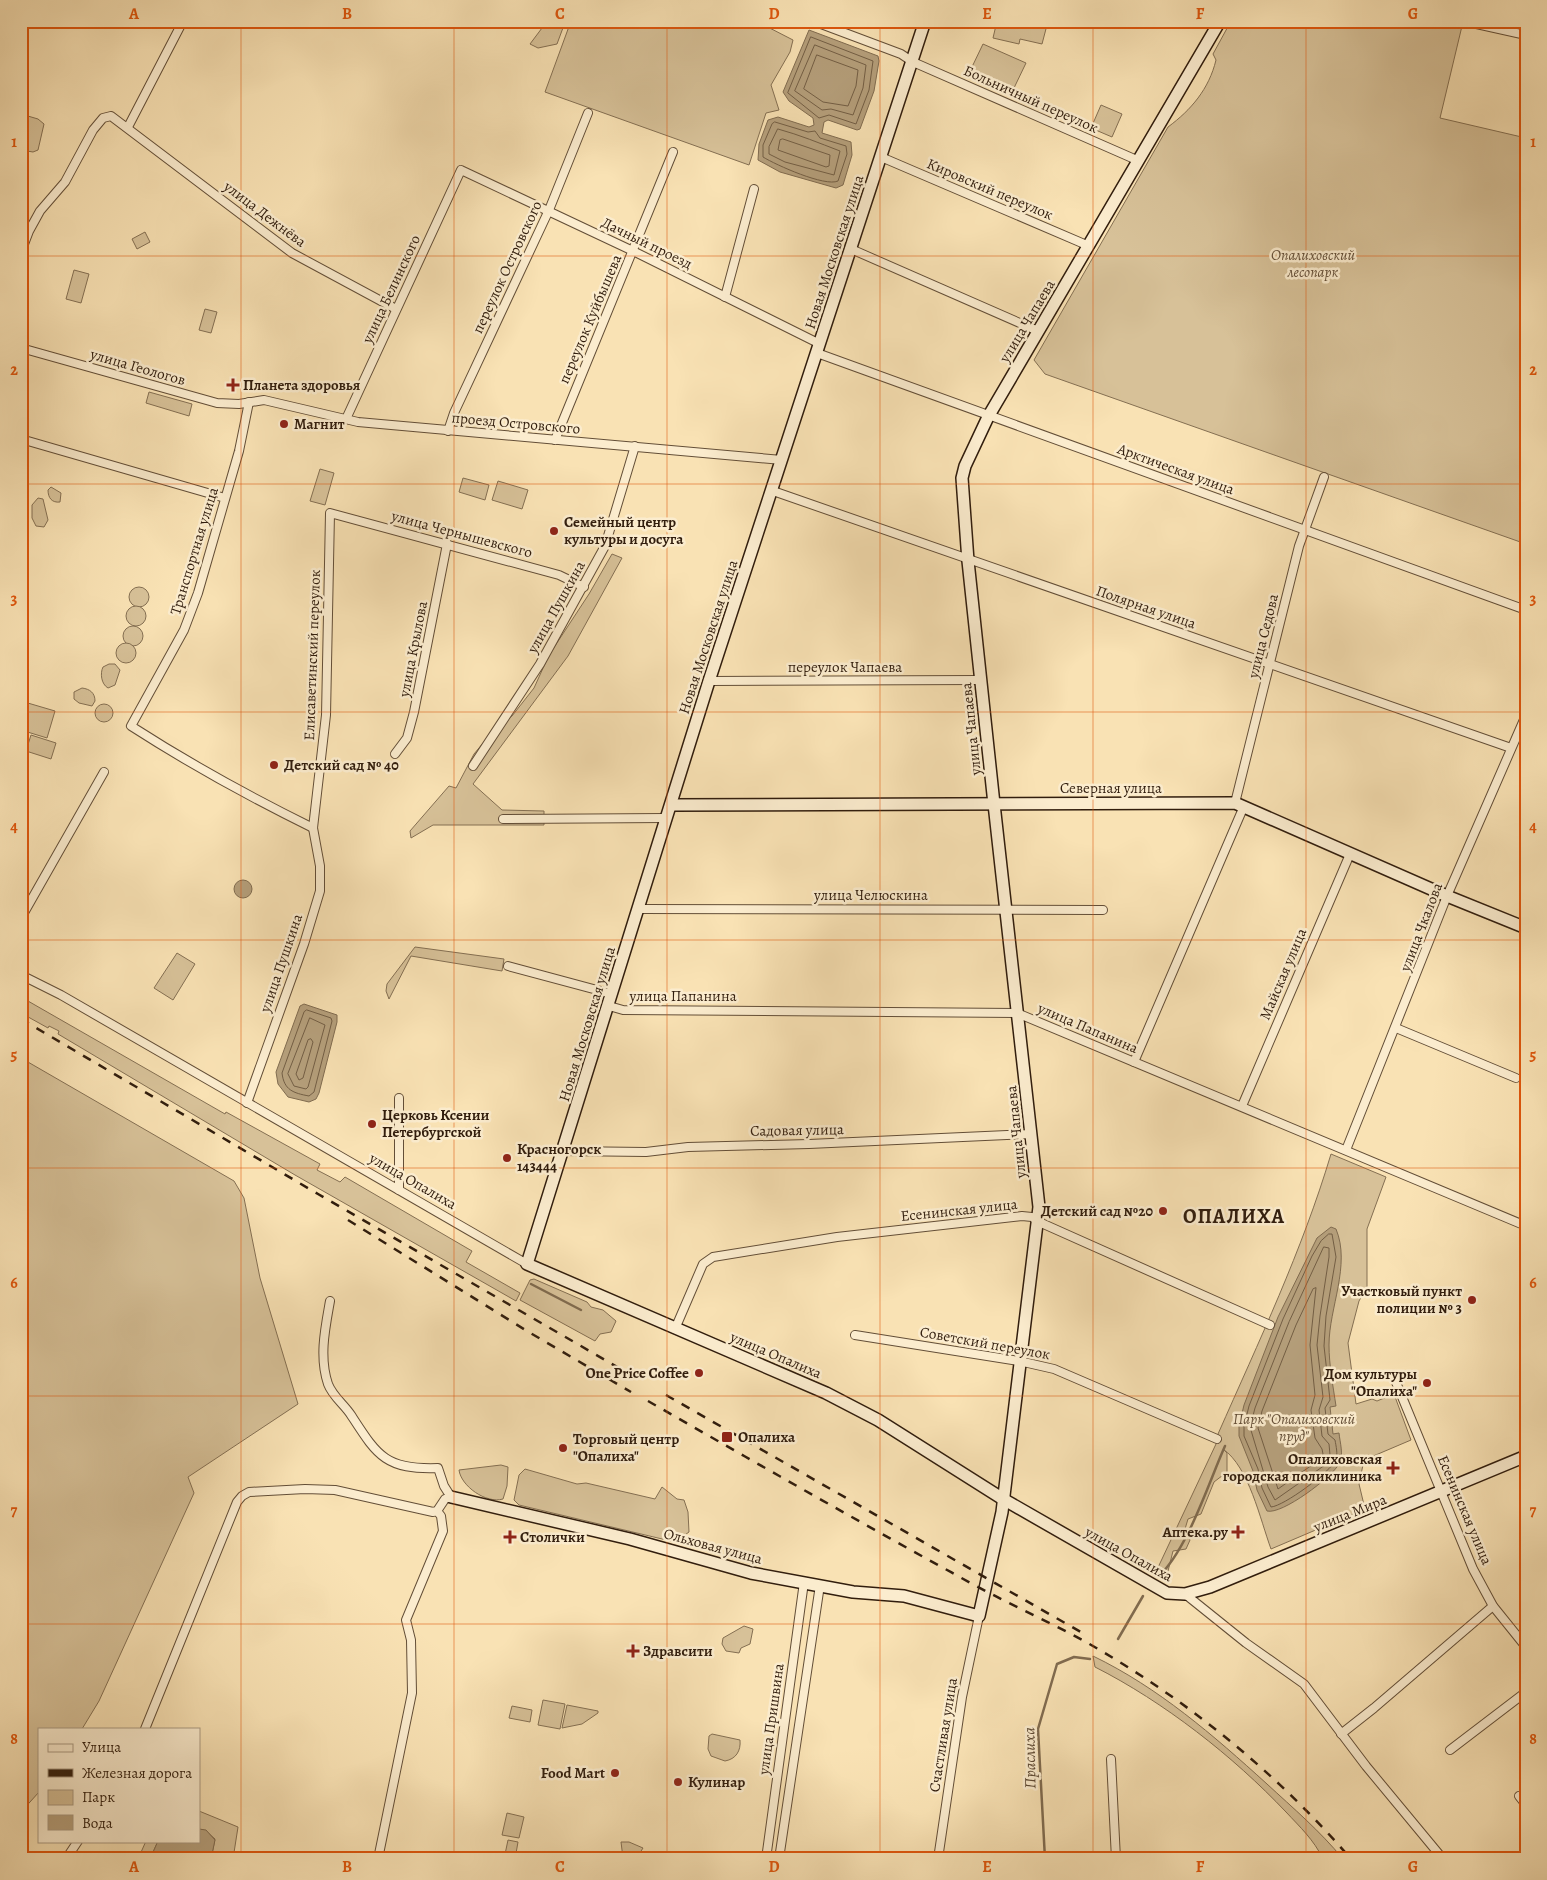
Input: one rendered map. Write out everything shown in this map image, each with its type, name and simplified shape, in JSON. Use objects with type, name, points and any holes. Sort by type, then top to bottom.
[{"type":"street","points":[[128,127],[183,21]]},
{"type":"street","name":"Больничный переулок","points":[[813,21],[901,54],[913,62],[1138,161]]},
{"type":"street","name":"Новая Московская улица","points":[[527,1264],[709,681],[925,21]]},
{"type":"street","name":"улица Чапаева","points":[[978,1616],[989,1579],[1004,1499],[1019,1361],[1039,1222],[968,561],[962,478],[965,466],[988,417],[1220,21]]},
{"type":"street","points":[[1463,21],[1526,35]]},
{"type":"street","name":"переулок Островского","points":[[448,431],[454,413],[549,210],[588,113]]},
{"type":"street","name":"улица Дежнёва","points":[[21,252],[29,231],[40,211],[65,182],[89,138],[103,118],[111,116],[292,253],[396,309]]},
{"type":"street","name":"переулок Куйбышева","points":[[554,440],[673,152]]},
{"type":"street","name":"Кировский переулок","points":[[881,158],[1089,246]]},
{"type":"street","name":"Дачный проезд","points":[[461,170],[633,251],[725,297],[818,348]]},
{"type":"street","name":"улица Белинского","points":[[346,420],[461,170]]},
{"type":"street","points":[[725,297],[754,189]]},
{"type":"street","points":[[851,249],[1038,331]]},
{"type":"street","name":"улица Геологов","points":[[21,348],[217,403],[249,402]]},
{"type":"street","name":"Арктическая улица","points":[[818,348],[988,417],[1526,610]]},
{"type":"street","name":"проезд Островского","points":[[249,402],[264,400],[278,402],[346,420],[448,431],[782,460]]},
{"type":"street","name":"Транспортная улица","points":[[249,402],[239,451],[198,593],[184,630],[131,726],[188,762],[260,802],[313,828]]},
{"type":"street","points":[[21,439],[225,498]]},
{"type":"street","name":"улица Пушкина","points":[[473,766],[540,664],[605,546],[634,446]]},
{"type":"street","name":"улица Седова","points":[[1134,1062],[1239,805],[1270,664],[1305,530],[1324,477]]},
{"type":"street","name":"Полярная улица","points":[[772,491],[968,561],[1511,748]]},
{"type":"street","name":"улица Чернышевского","points":[[330,513],[559,575],[584,587]]},
{"type":"street","name":"Елисаветинский переулок","points":[[313,828],[326,715],[330,513]]},
{"type":"street","name":"улица Крылова","points":[[395,754],[407,738],[414,712],[447,544]]},
{"type":"street","name":"переулок Чапаева","points":[[709,681],[981,680]]},
{"type":"street","name":"улица Чкалова","points":[[1346,1150],[1447,896],[1526,715]]},
{"type":"street","points":[[21,918],[104,772]]},
{"type":"street","name":"Северная улица","points":[[671,805],[1239,805],[1447,896],[1526,928]]},
{"type":"street","points":[[503,818],[666,818]]},
{"type":"street","name":"улица Пушкина","points":[[247,1103],[304,944],[320,890],[320,866],[313,828]]},
{"type":"street","name":"Майская улица","points":[[1242,1106],[1350,854]]},
{"type":"street","name":"улица Челюскина","points":[[639,909],[1102,910]]},
{"type":"street","points":[[508,966],[612,994]]},
{"type":"street","name":"улица Опалиха","points":[[21,976],[61,995],[527,1264],[826,1393],[878,1420],[1004,1499],[1158,1590],[1167,1593],[1185,1594],[1246,1643],[1304,1684],[1341,1734],[1443,1859]]},
{"type":"street","name":"улица Папанина","points":[[608,1006],[623,1010],[1017,1013],[1526,1226]]},
{"type":"street","points":[[1396,1028],[1516,1078]]},
{"type":"street","points":[[399,1098],[399,1190]]},
{"type":"street","name":"Садовая улица","points":[[563,1151],[646,1152],[688,1147],[809,1144],[1031,1134]]},
{"type":"street","name":"Есенинская улица","points":[[675,1329],[703,1264],[713,1257],[838,1237],[1022,1216],[1032,1217],[1039,1222],[1270,1325]]},
{"type":"street","points":[[330,1301],[322,1342],[328,1384],[334,1395],[350,1413],[370,1445],[382,1457],[419,1469],[438,1468],[447,1499],[437,1511]]},
{"type":"street","name":"Советский переулок","points":[[855,1335],[1019,1361],[1054,1369],[1217,1439]]},
{"type":"street","name":"Есенинская улица","points":[[1393,1376],[1466,1552],[1493,1606],[1526,1647]]},
{"type":"street","name":"улица Мира","points":[[1185,1594],[1210,1587],[1526,1456]]},
{"type":"street","points":[[144,1728],[237,1502],[242,1496],[249,1492],[259,1491],[335,1490],[425,1511],[437,1511]]},
{"type":"street","name":"Ольховая улица","points":[[447,1499],[635,1540],[751,1573],[853,1592],[904,1596],[978,1616]]},
{"type":"street","points":[[378,1859],[412,1692],[411,1640],[406,1620],[443,1531],[441,1516],[437,1511]]},
{"type":"street","name":"улица Пришвина","points":[[766,1859],[804,1582]]},
{"type":"street","points":[[779,1859],[820,1586]]},
{"type":"street","points":[[1341,1734],[1493,1606]]},
{"type":"street","name":"Счастливая улица","points":[[938,1859],[962,1696],[978,1616]]},
{"type":"street","points":[[1450,1750],[1526,1692]]},
{"type":"street","points":[[1111,1759],[1116,1859]]},
{"type":"street","points":[[1519,1796],[1526,1805]]},
{"type":"street","points":[[66,1859],[77,1842]]},
{"type":"green space","points":[[571,21],[756,21],[793,40],[790,52],[771,85],[779,110],[766,113],[749,165],[545,92]]},
{"type":"green space","points":[[997,21],[1034,21],[1047,25],[1042,44],[1020,39],[1019,44],[993,38]]},
{"type":"green space","name":"Опалиховский лесопарк","points":[[1231,21],[1440,21],[1462,26],[1440,118],[1526,138],[1526,544],[1045,374],[1034,360],[1168,127],[1191,106],[1204,89],[1216,60],[1213,54]]},
{"type":"green space","points":[[559,22],[564,25],[557,44],[538,48],[530,44],[542,28]]},
{"type":"green space","points":[[983,44],[1026,63],[1014,88],[971,69]]},
{"type":"green space","points":[[1101,105],[1122,114],[1112,137],[1091,128]]},
{"type":"green space","points":[[21,114],[38,119],[44,124],[38,150],[33,152],[21,150]]},
{"type":"green space","points":[[145,232],[150,242],[137,249],[132,239]]},
{"type":"green space","points":[[74,270],[89,274],[81,303],[66,299]]},
{"type":"green space","points":[[205,309],[217,312],[211,333],[199,330]]},
{"type":"green space","points":[[149,392],[192,404],[189,416],[146,403]]},
{"type":"green space","points":[[320,469],[334,473],[325,505],[310,501]]},
{"type":"green space","points":[[463,478],[489,485],[485,500],[459,492]]},
{"type":"green space","points":[[498,481],[528,490],[522,509],[492,500]]},
{"type":"green space","points":[[51,487],[61,493],[60,502],[55,502],[50,498],[48,490]]},
{"type":"green space","points":[[38,498],[43,499],[48,520],[44,527],[36,526],[32,518],[32,505]]},
{"type":"green space","points":[[612,554],[622,558],[568,656],[473,784],[502,810],[544,811],[544,825],[433,825],[411,838],[410,831],[449,786],[456,788],[474,754],[498,725],[512,716],[534,688],[549,655],[589,594]]},
{"type":"green space","points":[[139,587],[146,590],[149,597],[146,604],[139,607],[132,604],[129,597],[132,590]]},
{"type":"green space","points":[[136,606],[143,609],[146,616],[143,623],[136,626],[129,623],[126,616],[129,609]]},
{"type":"green space","points":[[133,626],[140,629],[143,636],[140,643],[133,646],[126,643],[123,636],[126,629]]},
{"type":"green space","points":[[126,643],[133,646],[136,653],[133,660],[126,663],[119,660],[116,653],[119,646]]},
{"type":"green space","points":[[115,664],[120,670],[115,685],[108,688],[103,681],[102,672],[103,667]]},
{"type":"green space","points":[[82,688],[90,690],[93,694],[95,701],[92,706],[79,703],[74,699],[74,692]]},
{"type":"green space","points":[[21,701],[55,711],[47,738],[21,730]]},
{"type":"green space","points":[[104,704],[110,707],[113,713],[110,719],[104,722],[98,719],[95,713],[98,707]]},
{"type":"green space","points":[[31,735],[56,743],[51,759],[26,751]]},
{"type":"green space","points":[[415,947],[504,959],[502,971],[411,956],[389,999],[386,991],[387,984]]},
{"type":"green space","points":[[177,953],[195,964],[173,1000],[154,988]]},
{"type":"green space","points":[[21,997],[225,1114],[226,1112],[320,1164],[317,1170],[340,1182],[345,1177],[472,1251],[466,1262],[520,1293],[516,1301],[295,1175],[58,1034],[59,1031],[49,1026],[48,1028],[21,1013]]},
{"type":"green space","points":[[21,1058],[234,1181],[244,1198],[260,1278],[298,1404],[188,1477],[194,1493],[99,1701],[83,1728],[38,1728],[38,1793],[21,1812]]},
{"type":"green space","name":"Парк \"Опалиховский пруд\"","points":[[1331,1154],[1386,1177],[1367,1229],[1367,1287],[1359,1301],[1348,1343],[1356,1404],[1372,1399],[1377,1401],[1394,1394],[1411,1440],[1364,1460],[1359,1484],[1365,1509],[1271,1549],[1247,1481],[1232,1457],[1223,1449],[1227,1453],[1227,1472],[1214,1482],[1201,1514],[1188,1519],[1185,1529],[1190,1540],[1186,1549],[1173,1551],[1167,1575],[1154,1576],[1216,1444],[1218,1434],[1279,1295],[1307,1226]]},
{"type":"green space","points":[[534,1279],[587,1302],[591,1307],[603,1310],[616,1321],[611,1332],[600,1334],[595,1341],[520,1300],[530,1280]]},
{"type":"green space","points":[[501,1465],[508,1467],[507,1486],[503,1499],[496,1500],[482,1496],[469,1488],[459,1470]]},
{"type":"green space","points":[[525,1469],[577,1484],[586,1483],[655,1499],[662,1487],[677,1499],[684,1500],[688,1512],[689,1532],[682,1537],[679,1543],[519,1505],[514,1500],[519,1475]]},
{"type":"green space","points":[[744,1626],[753,1629],[750,1644],[741,1648],[739,1653],[726,1651],[722,1644],[723,1638]]},
{"type":"green space","points":[[1093,1656],[1163,1698],[1206,1730],[1296,1811],[1343,1859],[1323,1859],[1301,1828],[1244,1771],[1172,1713],[1095,1667]]},
{"type":"green space","points":[[543,1700],[565,1704],[560,1729],[538,1725]]},
{"type":"green space","points":[[567,1705],[598,1711],[598,1713],[582,1724],[562,1728]]},
{"type":"green space","points":[[512,1706],[532,1710],[530,1722],[509,1718]]},
{"type":"green space","points":[[712,1734],[740,1740],[739,1751],[735,1756],[725,1761],[711,1756],[708,1749],[709,1736]]},
{"type":"green space","points":[[200,1811],[238,1827],[233,1859],[211,1859],[215,1839],[206,1831],[200,1829]]},
{"type":"green space","points":[[507,1813],[524,1817],[519,1838],[502,1835]]},
{"type":"green space","points":[[508,1840],[518,1842],[515,1859],[504,1859]]},
{"type":"green space","points":[[146,1842],[158,1842],[150,1859],[138,1859]]},
{"type":"green space","points":[[621,1842],[629,1842],[643,1848],[636,1859],[623,1858]]},
{"type":"water","points":[[809,30],[878,56],[879,61],[874,91],[860,129],[857,130],[828,120],[824,122],[822,133],[851,142],[852,155],[843,185],[836,188],[780,172],[758,160],[759,144],[768,120],[778,117],[809,127],[814,125],[813,118],[789,101],[783,92]]},
{"type":"water","points":[[243,880],[249,883],[252,889],[249,895],[243,898],[237,895],[234,889],[237,883]]},
{"type":"water","points":[[304,1004],[337,1015],[337,1022],[319,1093],[316,1099],[309,1102],[288,1097],[278,1084],[276,1072],[300,1006]]},
{"type":"water","points":[[1331,1227],[1336,1229],[1341,1257],[1329,1345],[1330,1368],[1336,1406],[1330,1407],[1333,1434],[1339,1433],[1341,1457],[1335,1470],[1317,1486],[1284,1507],[1274,1511],[1267,1511],[1257,1490],[1253,1471],[1239,1436],[1239,1426],[1244,1405],[1278,1317],[1317,1238]]},
{"type":"water","points":[[200,1829],[206,1830],[215,1840],[211,1859],[150,1859],[158,1842],[200,1842]]},
{"type":"waterway","points":[[531,1284],[581,1310]]},
{"type":"waterway","name":"Праслиха","points":[[1158,1577],[1169,1565],[1188,1533],[1225,1446]]},
{"type":"waterway","name":"Праслиха","points":[[1118,1639],[1143,1596]]},
{"type":"waterway","name":"Праслиха","points":[[1045,1859],[1038,1729],[1057,1664],[1074,1657],[1090,1659]]},
{"type":"railway","points":[[21,1019],[638,1379]]},
{"type":"railway","points":[[348,1220],[527,1331],[631,1392]]},
{"type":"railway","points":[[666,1395],[1086,1635]]},
{"type":"railway","points":[[648,1401],[919,1555],[1086,1642],[1123,1664],[1194,1713],[1261,1767],[1292,1796],[1351,1859]]},
{"type":"place","name":"Планета здоровья","points":[[233,385]]},
{"type":"place","name":"Магнит","points":[[284,424]]},
{"type":"place","name":"Семейный центр культуры и досуга","points":[[554,531]]},
{"type":"place","name":"Детский сад № 40","points":[[274,765]]},
{"type":"place","name":"Церковь Ксении Петербургской","points":[[372,1124]]},
{"type":"place","name":"Красногорск 143444","points":[[507,1158]]},
{"type":"place","name":"Детский сад №20","points":[[1163,1211]]},
{"type":"place","name":"Участковый пункт полиции № 3","points":[[1472,1300]]},
{"type":"place","name":"One Price Coffee","points":[[699,1373]]},
{"type":"place","name":"Дом культуры \"Опалиха\"","points":[[1427,1383]]},
{"type":"place","name":"Опалиха","points":[[727,1437]]},
{"type":"place","name":"Торговый центр \"Опалиха\"","points":[[563,1448]]},
{"type":"place","name":"Опалиховская городская поликлиника","points":[[1393,1468]]},
{"type":"place","name":"Аптека.ру","points":[[1238,1532]]},
{"type":"place","name":"Столички","points":[[510,1537]]},
{"type":"place","name":"Здравсити","points":[[633,1651]]},
{"type":"place","name":"Food Mart","points":[[615,1773]]},
{"type":"place","name":"Кулинар","points":[[678,1782]]},
{"type":"district","name":"ОПАЛИХА","points":[[1234,1216]]}]
